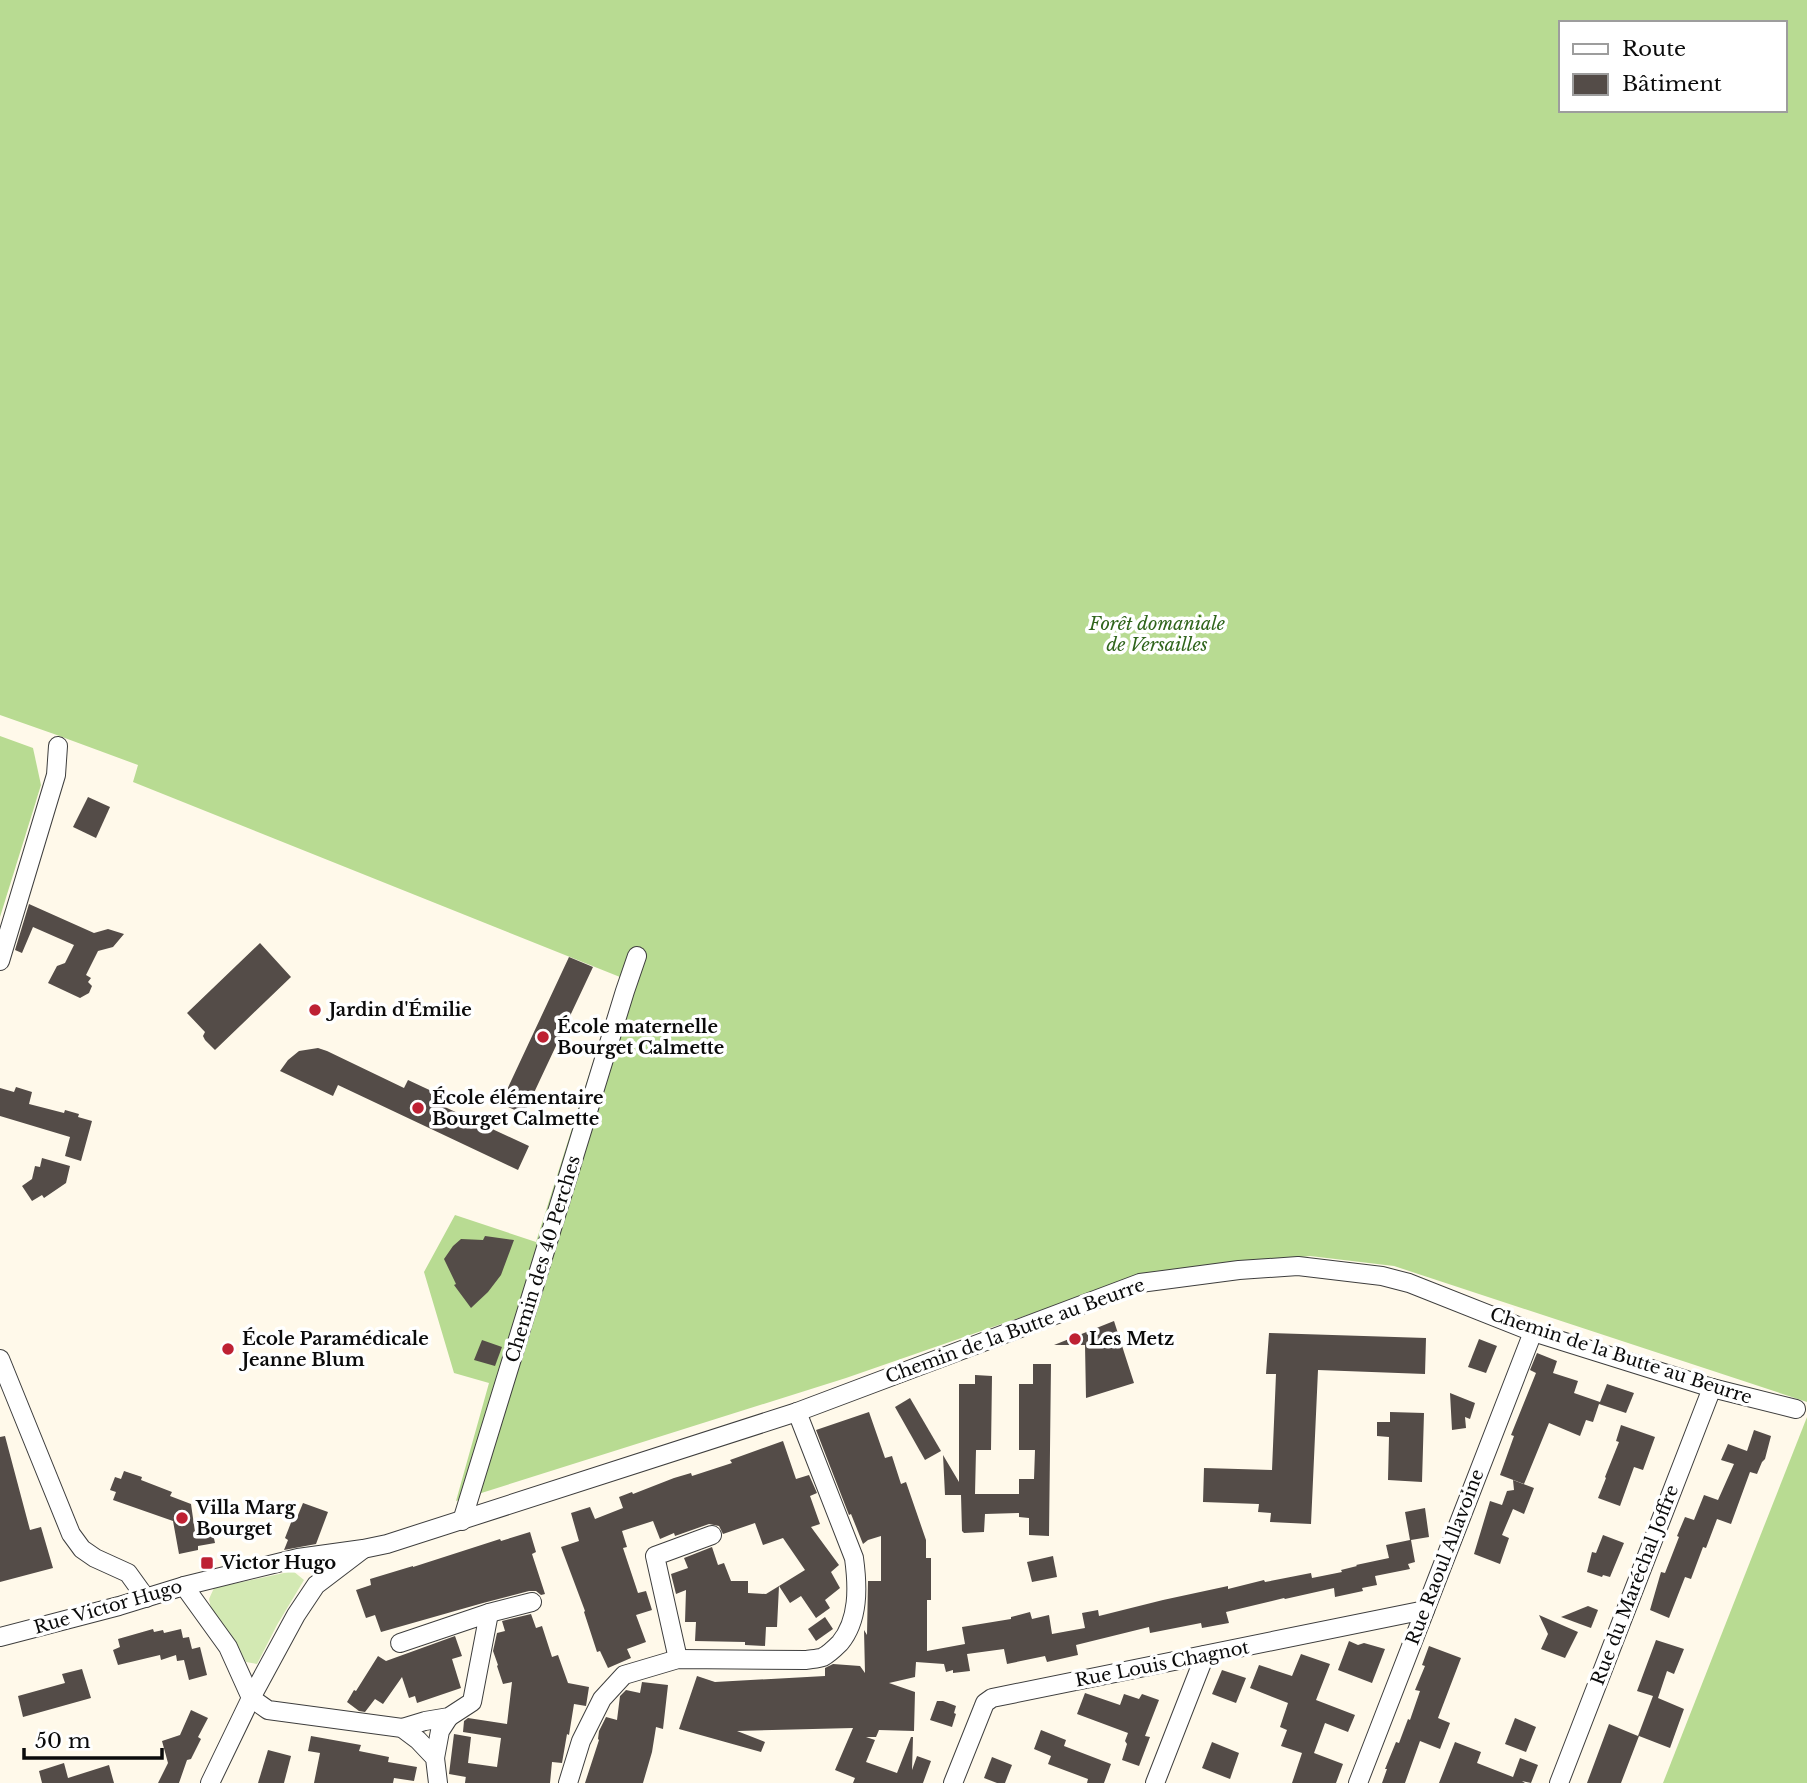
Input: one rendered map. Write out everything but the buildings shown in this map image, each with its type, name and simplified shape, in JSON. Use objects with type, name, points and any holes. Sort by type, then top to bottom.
[{"type":"street","points":[[0,961],[56,775],[58,746]]},
{"type":"street","name":"Chemin des 40 Perches","points":[[462,1521],[637,956]]},
{"type":"street","name":"Chemin de la Butte au Beurre","points":[[298,1558],[387,1544],[797,1412],[1140,1283],[1239,1270],[1298,1266],[1382,1276],[1409,1283],[1532,1332],[1712,1388],[1796,1409]]},
{"type":"street","name":"Rue Raoul Allavoine","points":[[1358,1783],[1532,1332]]},
{"type":"street","points":[[0,1359],[71,1534],[82,1549],[128,1573],[146,1598]]},
{"type":"street","name":"Rue du Maréchal Joffre","points":[[1559,1783],[1712,1388]]},
{"type":"street","points":[[568,1783],[581,1741],[602,1699],[624,1675],[678,1659],[806,1660],[823,1657],[848,1633],[855,1609],[857,1582],[854,1558],[797,1412]]},
{"type":"street","points":[[678,1659],[655,1556],[712,1535]]},
{"type":"street","name":"Chemin de la Butte au Beurre","points":[[209,1783],[296,1615],[316,1586],[363,1549]]},
{"type":"street","points":[[298,1558],[316,1586]]},
{"type":"street","name":"Rue Victor Hugo","points":[[0,1637],[184,1586],[298,1558]]},
{"type":"street","points":[[184,1586],[228,1647],[251,1698],[268,1710],[401,1728],[449,1717],[472,1702],[489,1614]]},
{"type":"street","points":[[400,1643],[532,1602]]},
{"type":"street","name":"Rue Louis Chagnot","points":[[953,1783],[985,1703],[992,1698],[1425,1610]]},
{"type":"street","points":[[1155,1783],[1205,1655]]},
{"type":"street","points":[[438,1783],[435,1758],[440,1731],[449,1717]]},
{"type":"street","points":[[401,1728],[418,1740],[435,1758]]},
{"type":"green space","name":"Forêt domaniale de Versailles","points":[[0,0],[1807,0],[1807,1402],[1394,1266],[1310,1256],[1140,1276],[846,1378],[456,1501],[489,1383],[454,1373],[424,1272],[455,1215],[536,1242],[620,977],[133,782],[138,765],[0,715]]},
{"type":"green space","points":[[0,736],[33,748],[41,785],[0,917]]},
{"type":"green space","points":[[1807,1417],[1807,1783],[1663,1783]]},
{"type":"green space","points":[[293,1571],[304,1580],[257,1664],[246,1662],[232,1636],[211,1609],[209,1599],[214,1588]]},
{"type":"place","name":"Jardin d'Émilie","points":[[315,1010]]},
{"type":"place","name":"École maternelle Bourget Calmette","points":[[543,1037]]},
{"type":"place","name":"École élémentaire Bourget Calmette","points":[[418,1108]]},
{"type":"place","name":"Les Metz","points":[[1075,1339]]},
{"type":"place","name":"École Paramédicale Jeanne Blum","points":[[228,1349]]},
{"type":"place","name":"Villa Marg Bourget","points":[[182,1518]]},
{"type":"place","name":"Victor Hugo","points":[[207,1563]]}]
